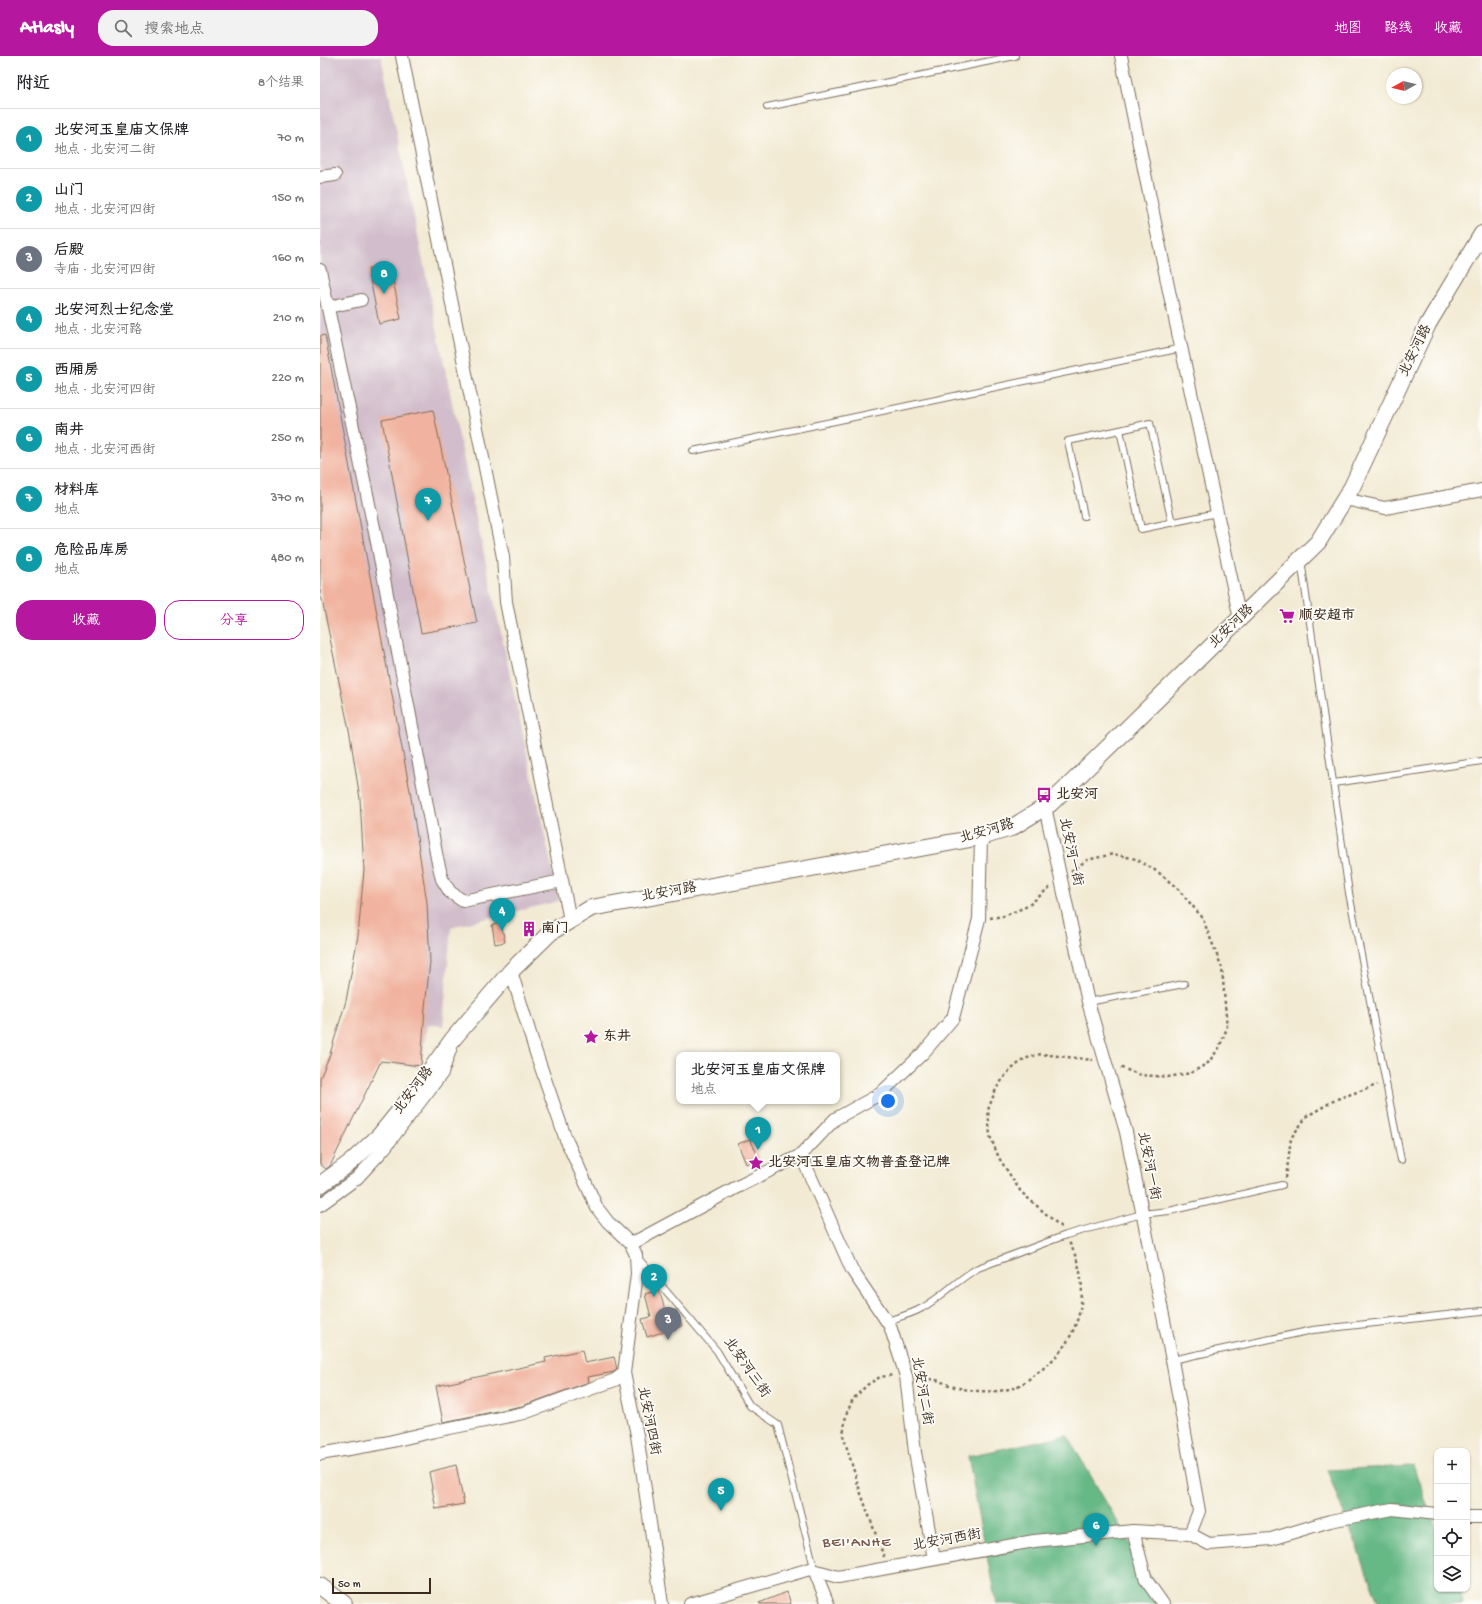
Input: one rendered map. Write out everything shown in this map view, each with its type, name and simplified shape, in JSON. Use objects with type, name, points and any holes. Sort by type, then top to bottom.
[{"type":"main road","name":"北安河路","points":[[320,1185],[351,1162],[380,1135],[410,1098],[453,1039],[511,970],[551,932],[590,908],[981,837],[1011,828],[1050,804],[1318,542],[1352,487],[1428,324],[1482,234]]},
{"type":"main road","points":[[320,1586],[344,1604]]},
{"type":"street","points":[[402,56],[503,557],[506,602],[570,920]]},
{"type":"street","points":[[1121,56],[1240,619]]},
{"type":"street","points":[[320,177],[335,175]]},
{"type":"street","points":[[320,270],[375,534],[435,850],[442,879],[450,892],[463,901],[562,881]]},
{"type":"street","points":[[328,307],[361,300]]},
{"type":"street","points":[[1345,499],[1385,508],[1482,490]]},
{"type":"street","name":"北安河一街","points":[[1045,807],[1088,1002],[1126,1132],[1172,1360],[1199,1511],[1190,1534]]},
{"type":"street","points":[[511,970],[535,1050],[565,1137],[597,1208],[608,1222],[631,1244],[737,1187],[801,1155],[835,1120],[880,1094],[923,1053],[953,1018],[979,919],[981,837]]},
{"type":"street","points":[[320,1205],[357,1178],[383,1150],[442,1073],[449,1056],[453,1039]]},
{"type":"street","name":"北安河二街","points":[[801,1155],[852,1270],[890,1326],[906,1376],[915,1452],[934,1559]]},
{"type":"street","name":"北安河四街","points":[[631,1244],[636,1255],[637,1274],[624,1373],[637,1435],[662,1604]]},
{"type":"street","points":[[320,1454],[384,1444],[435,1431],[524,1413],[616,1380],[624,1373]]},
{"type":"street","points":[[1190,1534],[1209,1544],[1264,1540],[1330,1521],[1392,1509],[1434,1514]]},
{"type":"street","points":[[1470,1517],[1482,1517]]},
{"type":"street","points":[[1133,1531],[1146,1580],[1163,1604]]},
{"type":"street","name":"北安河西街","points":[[690,1604],[810,1569],[815,1572],[838,1577],[1034,1541],[1133,1531],[1190,1534]]},
{"type":"street","name":"北安河三街","points":[[815,1572],[828,1604]]},
{"type":"lane","points":[[767,107],[1016,56]]},
{"type":"lane","points":[[693,451],[1182,348]]},
{"type":"lane","points":[[1084,516],[1068,441],[1150,423],[1172,523]]},
{"type":"lane","points":[[1120,430],[1141,529],[1217,513]]},
{"type":"lane","points":[[1301,558],[1349,893],[1401,1160]]},
{"type":"lane","points":[[1334,783],[1482,761]]},
{"type":"lane","points":[[1088,1002],[1184,984]]},
{"type":"lane","points":[[887,1322],[922,1308],[949,1290],[965,1275],[978,1268],[1066,1235],[1142,1214],[1169,1211],[1282,1185]]},
{"type":"lane","name":"北安河三街","points":[[636,1255],[717,1351],[750,1406],[778,1425],[815,1572]]},
{"type":"lane","points":[[1172,1360],[1313,1330],[1482,1311]]},
{"type":"path","points":[[887,1567],[879,1541],[860,1492],[843,1435],[846,1415],[853,1399],[866,1385],[880,1377],[888,1375],[936,1380],[958,1388],[994,1391],[1014,1388],[1051,1364],[1067,1343],[1080,1315],[1083,1287],[1079,1263],[1066,1235],[1061,1226],[1021,1192],[999,1158],[990,1136],[988,1110],[996,1089],[1007,1073],[1024,1059],[1042,1054],[1105,1062],[1141,1075],[1168,1077],[1191,1073],[1208,1063],[1220,1048],[1227,1028],[1222,968],[1202,917],[1177,888],[1158,872],[1136,859],[1113,854],[1086,860],[1060,878],[1028,906],[1004,916],[979,919]]},
{"type":"path","points":[[1282,1185],[1286,1179],[1291,1138],[1307,1116],[1337,1099],[1386,1082]]},
{"type":"shaded area","points":[[320,56],[381,56],[469,485],[559,901],[451,927],[443,1026],[427,1024],[421,1068],[381,1061],[328,1170],[320,1164],[320,1078],[329,1057],[346,1001],[358,936],[364,870],[360,799],[350,735],[320,590]]},
{"type":"green space","points":[[1067,1435],[1142,1564],[1169,1604],[996,1604],[968,1456]]},
{"type":"green space","points":[[1413,1466],[1434,1524],[1434,1592],[1459,1592],[1463,1604],[1379,1604],[1327,1470]]},
{"type":"building","points":[[390,265],[401,319],[379,324],[368,269]]},
{"type":"building","points":[[325,335],[410,791],[427,903],[430,962],[421,1066],[381,1061],[330,1166],[326,1169],[320,1164],[320,1078],[329,1057],[346,1001],[358,936],[364,870],[360,799],[350,735],[320,590],[320,336]]},
{"type":"building","points":[[433,410],[477,623],[421,633],[382,420]]},
{"type":"building","points":[[501,923],[505,942],[495,944],[492,925]]},
{"type":"building","points":[[750,1139],[759,1158],[746,1164],[738,1144]]},
{"type":"building","points":[[659,1290],[666,1313],[676,1310],[682,1326],[647,1337],[642,1319],[651,1317],[645,1294]]},
{"type":"building","points":[[582,1350],[585,1363],[614,1357],[617,1369],[614,1372],[588,1377],[589,1382],[522,1406],[443,1422],[436,1386],[546,1362],[545,1358]]},
{"type":"building","points":[[456,1465],[464,1504],[436,1509],[429,1472]]},
{"type":"building","points":[[787,1592],[791,1604],[759,1603]]},
{"type":"place","name":"危险品库房","points":[[384,294]]},
{"type":"place","name":"材料库","points":[[428,521]]},
{"type":"place","name":"顺安超市","points":[[1287,616]]},
{"type":"place","name":"北安河","points":[[1044,795]]},
{"type":"place","name":"南门","points":[[529,929]]},
{"type":"place","name":"北安河烈士纪念堂","points":[[502,931]]},
{"type":"place","name":"东井","points":[[591,1037]]},
{"type":"place","name":"北安河玉皇庙文保牌","points":[[758,1150]]},
{"type":"place","name":"北安河玉皇庙文物普查登记牌","points":[[756,1163]]},
{"type":"place","name":"山门","points":[[654,1297]]},
{"type":"place","name":"后殿","points":[[668,1340]]},
{"type":"place","name":"西厢房","points":[[721,1511]]},
{"type":"place","name":"南井","points":[[1096,1546]]},
{"type":"district","name":"BEI'ANHE","points":[[857,1543]]}]
